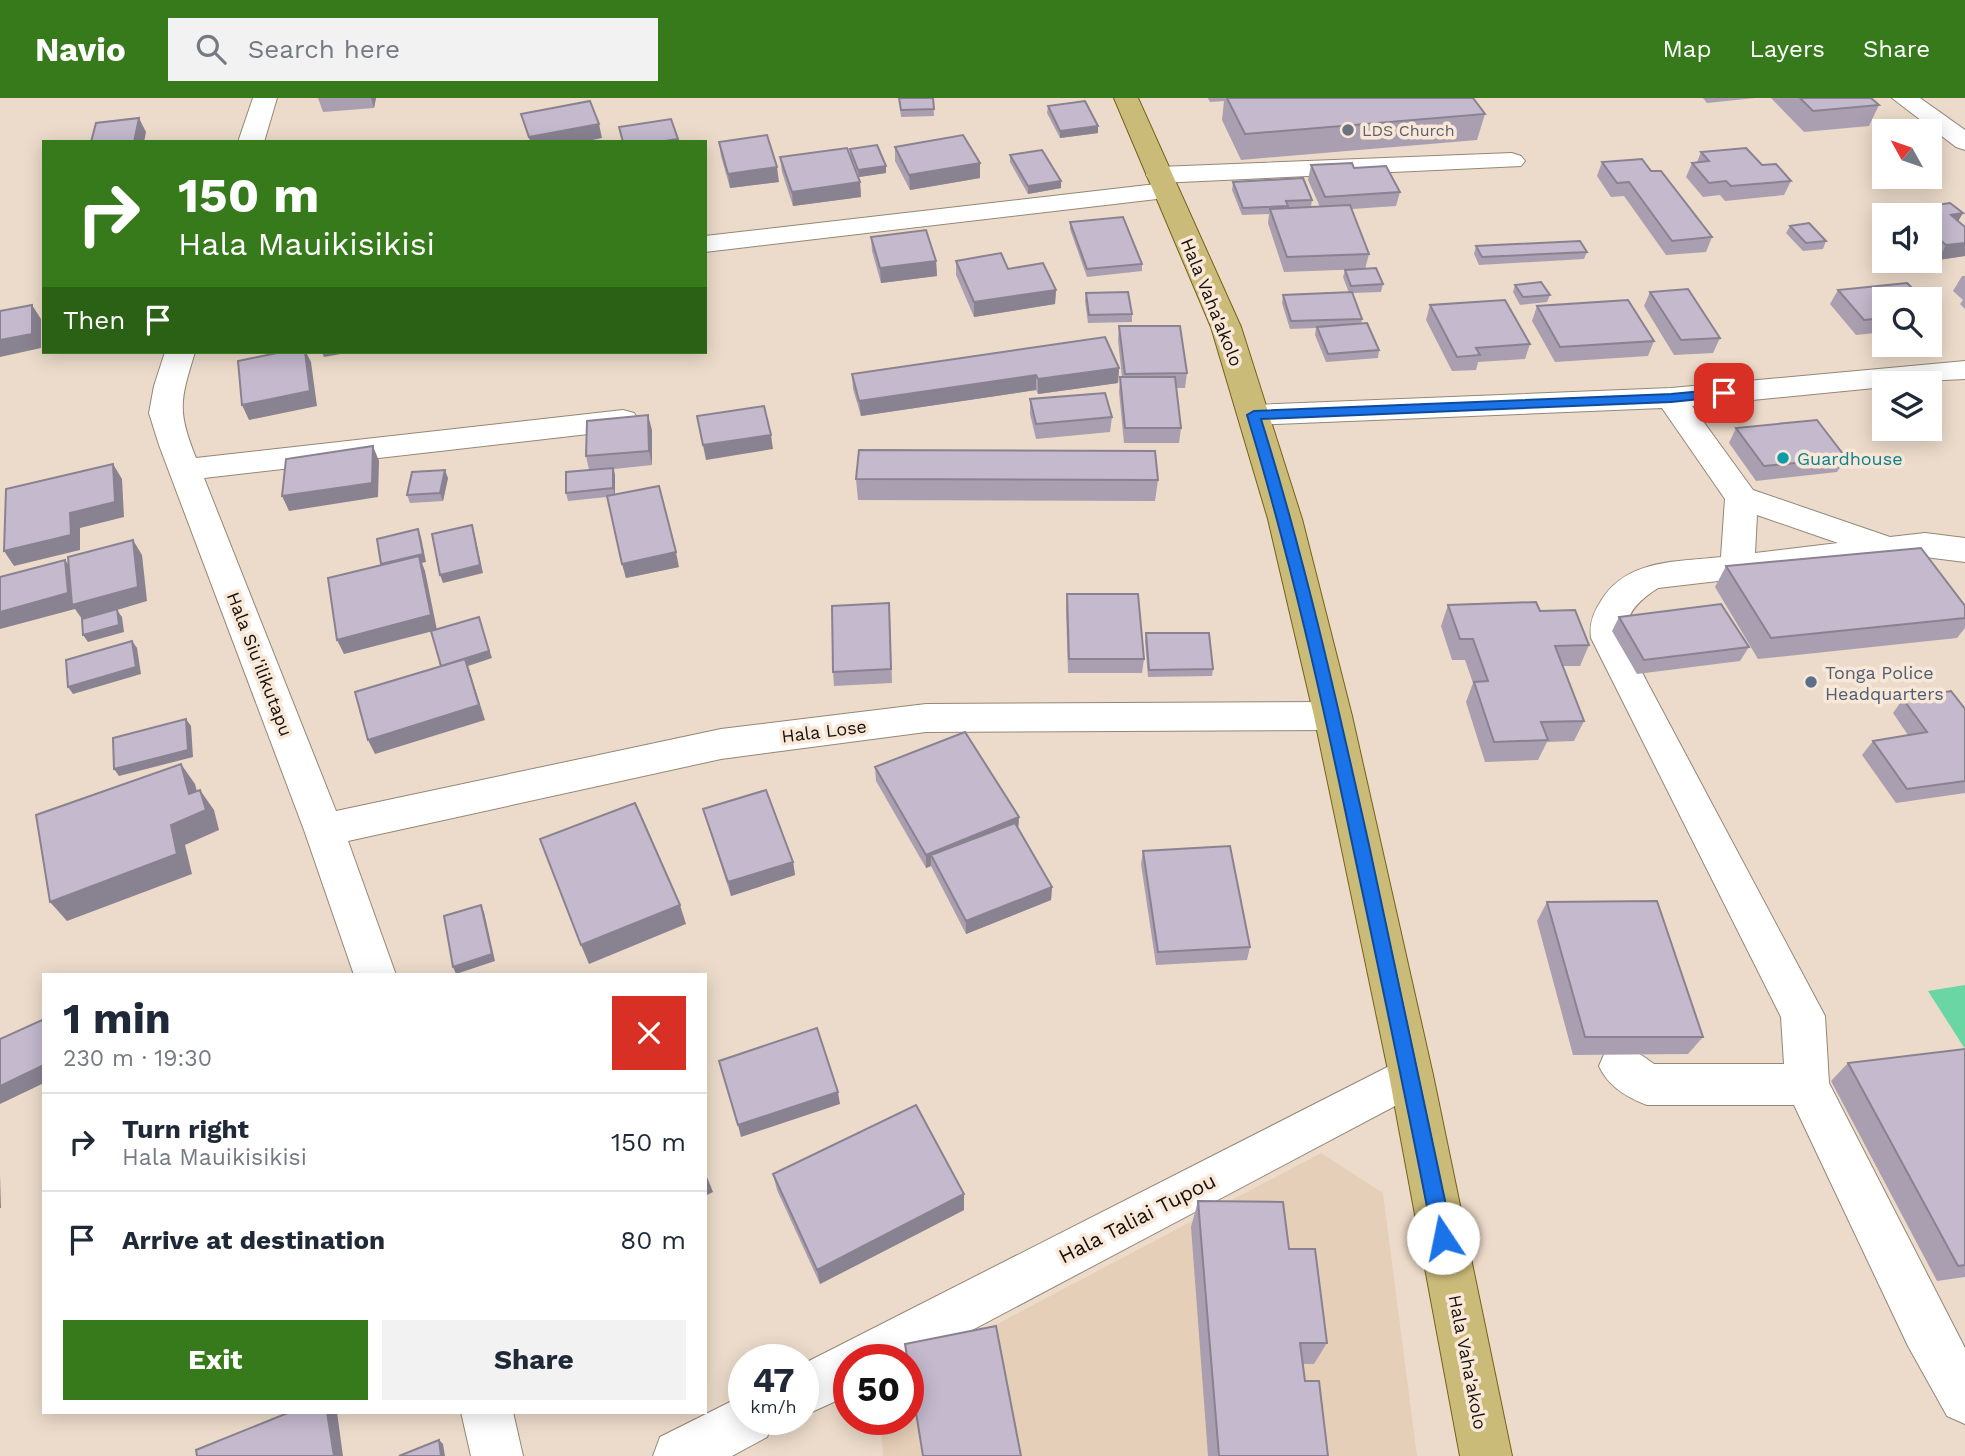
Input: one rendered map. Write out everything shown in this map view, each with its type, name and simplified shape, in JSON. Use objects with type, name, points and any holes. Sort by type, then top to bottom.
[{"type":"main road","name":"Hala Vaha'akolo","points":[[1126,98],[1226,327],[1285,519],[1333,716],[1411,1076],[1486,1456]]},
{"type":"street","points":[[252,140],[265,98]]},
{"type":"street","points":[[1904,98],[1965,142]]},
{"type":"street","points":[[707,244],[1162,183],[1512,161]]},
{"type":"street","name":"Hala Siu'ilikutapu","points":[[179,354],[169,386],[165,413],[184,470],[324,830],[374,973]]},
{"type":"street","points":[[1254,415],[1671,398],[1965,370]]},
{"type":"street","points":[[1671,398],[1741,498],[1886,548]]},
{"type":"street","points":[[184,470],[624,419]]},
{"type":"street","points":[[1737,566],[1741,498]]},
{"type":"street","points":[[1965,550],[1925,545],[1886,548],[1650,578],[1627,589],[1613,611],[1607,634],[1628,680],[1803,1016],[1807,1085],[1926,1328],[1965,1398]]},
{"type":"street","name":"Hala Lose","points":[[324,830],[721,744],[926,718],[1333,716]]},
{"type":"street","points":[[1621,1066],[1647,1084],[1807,1085]]},
{"type":"street","name":"Hala Taliai Tupou","points":[[895,1344],[1411,1076]]},
{"type":"street","points":[[488,1414],[498,1456]]},
{"type":"street","points":[[679,1456],[728,1430]]},
{"type":"shaded area","points":[[1321,1153],[1383,1193],[1417,1456],[883,1456],[881,1435],[924,1435],[924,1363]]},
{"type":"green space","points":[[1965,985],[1965,1049],[1928,991]]},
{"type":"building","points":[[899,98],[933,98],[934,109],[901,110]]},
{"type":"building","points":[[1227,98],[1473,98],[1485,114],[1245,134]]},
{"type":"building","points":[[1800,98],[1871,98],[1879,105],[1813,111]]},
{"type":"building","points":[[590,101],[599,124],[529,137],[521,114]]},
{"type":"building","points":[[1085,101],[1098,126],[1060,131],[1048,106]]},
{"type":"building","points":[[139,118],[134,140],[92,140],[96,123]]},
{"type":"building","points":[[671,119],[678,139],[622,140],[619,127]]},
{"type":"building","points":[[767,135],[777,167],[728,174],[719,142]]},
{"type":"building","points":[[963,135],[980,163],[909,175],[895,147]]},
{"type":"building","points":[[877,145],[886,166],[858,170],[850,149]]},
{"type":"building","points":[[847,148],[860,182],[792,192],[780,157]]},
{"type":"building","points":[[1746,148],[1762,165],[1776,164],[1791,181],[1731,186],[1726,181],[1709,183],[1692,163],[1709,161],[1701,152]]},
{"type":"building","points":[[1042,150],[1061,181],[1028,186],[1010,155]]},
{"type":"building","points":[[1642,159],[1651,171],[1661,171],[1712,237],[1672,241],[1629,182],[1617,183],[1602,162]]},
{"type":"building","points":[[1352,163],[1354,168],[1386,166],[1400,192],[1325,197],[1311,165]]},
{"type":"building","points":[[1303,178],[1312,200],[1286,201],[1288,206],[1243,208],[1233,182]]},
{"type":"building","points":[[1950,203],[1963,213],[1951,215],[1965,227],[1965,243],[1946,245],[1942,242],[1942,204]]},
{"type":"building","points":[[1350,205],[1369,254],[1287,257],[1270,209]]},
{"type":"building","points":[[1123,217],[1142,264],[1087,269],[1070,222]]},
{"type":"building","points":[[1809,223],[1826,241],[1806,243],[1790,226]]},
{"type":"building","points":[[926,230],[936,261],[880,268],[871,237]]},
{"type":"building","points":[[1580,241],[1587,252],[1482,257],[1476,246]]},
{"type":"building","points":[[1001,253],[1008,269],[1043,263],[1056,290],[974,302],[956,261]]},
{"type":"building","points":[[1376,268],[1383,284],[1351,286],[1345,270]]},
{"type":"building","points":[[1541,282],[1550,295],[1523,297],[1515,285]]},
{"type":"building","points":[[1907,283],[1911,287],[1872,287],[1872,319],[1864,320],[1838,290]]},
{"type":"building","points":[[1688,289],[1720,338],[1681,340],[1650,292]]},
{"type":"building","points":[[1128,292],[1132,314],[1089,315],[1086,293]]},
{"type":"building","points":[[1352,292],[1362,319],[1291,321],[1283,295]]},
{"type":"building","points":[[1505,300],[1530,344],[1476,348],[1480,355],[1457,357],[1430,305]]},
{"type":"building","points":[[1628,300],[1654,341],[1560,347],[1537,306]]},
{"type":"building","points":[[32,305],[32,334],[0,340],[0,311]]},
{"type":"building","points":[[1367,323],[1379,350],[1328,354],[1317,327]]},
{"type":"building","points":[[1119,326],[1180,326],[1187,373],[1125,374]]},
{"type":"building","points":[[1105,337],[1119,368],[1038,379],[1036,375],[859,401],[852,374]]},
{"type":"building","points":[[272,354],[305,354],[310,391],[242,405],[238,361]]},
{"type":"building","points":[[1120,377],[1175,377],[1181,428],[1125,428]]},
{"type":"building","points":[[1105,393],[1112,417],[1036,424],[1030,399]]},
{"type":"building","points":[[764,406],[771,435],[703,445],[697,416]]},
{"type":"building","points":[[648,415],[649,451],[586,456],[587,421]]},
{"type":"building","points":[[1817,420],[1846,458],[1764,466],[1736,428]]},
{"type":"building","points":[[373,446],[372,483],[282,496],[286,459]]},
{"type":"building","points":[[859,450],[1155,451],[1158,480],[856,479]]},
{"type":"building","points":[[113,464],[115,502],[70,513],[71,535],[4,551],[6,489]]},
{"type":"building","points":[[613,468],[613,488],[566,493],[566,472]]},
{"type":"building","points":[[445,470],[440,493],[407,495],[412,472]]},
{"type":"building","points":[[659,486],[676,552],[622,564],[607,496]]},
{"type":"building","points":[[472,525],[480,565],[440,575],[432,534]]},
{"type":"building","points":[[418,529],[423,554],[381,564],[377,539]]},
{"type":"building","points":[[133,540],[138,587],[72,605],[68,557]]},
{"type":"building","points":[[1921,548],[1965,606],[1965,618],[1771,638],[1726,566]]},
{"type":"building","points":[[419,556],[431,615],[337,640],[328,578]]},
{"type":"building","points":[[65,560],[68,593],[0,612],[0,577]]},
{"type":"building","points":[[1067,594],[1138,594],[1144,659],[1069,659]]},
{"type":"building","points":[[1536,602],[1540,611],[1575,610],[1589,645],[1555,646],[1584,721],[1541,722],[1548,740],[1494,742],[1474,682],[1488,681],[1473,639],[1460,639],[1448,605]]},
{"type":"building","points":[[889,603],[891,669],[833,672],[832,606]]},
{"type":"building","points":[[1721,604],[1749,647],[1644,660],[1619,617]]},
{"type":"building","points":[[117,609],[119,625],[83,635],[82,619]]},
{"type":"building","points":[[479,617],[489,651],[441,666],[431,631]]},
{"type":"building","points":[[1146,633],[1209,633],[1213,669],[1149,670]]},
{"type":"building","points":[[132,641],[136,667],[68,687],[66,660]]},
{"type":"building","points":[[465,659],[479,705],[368,740],[355,692]]},
{"type":"building","points":[[1951,691],[1965,709],[1965,781],[1907,789],[1873,741],[1927,732],[1903,699]]},
{"type":"building","points":[[186,719],[188,750],[114,769],[113,738]]},
{"type":"building","points":[[965,732],[1019,817],[926,855],[875,767]]},
{"type":"building","points":[[181,764],[189,794],[200,790],[206,810],[171,825],[177,854],[50,902],[36,815]]},
{"type":"building","points":[[766,790],[793,862],[728,882],[703,809]]},
{"type":"building","points":[[635,803],[680,905],[581,945],[540,839]]},
{"type":"building","points":[[1015,823],[1052,887],[966,921],[931,855]]},
{"type":"building","points":[[1230,846],[1250,947],[1158,952],[1143,851]]},
{"type":"building","points":[[1657,901],[1703,1037],[1585,1037],[1547,902]]},
{"type":"building","points":[[481,905],[492,954],[453,967],[444,916]]},
{"type":"building","points":[[42,1020],[42,1066],[0,1086],[0,1039]]},
{"type":"building","points":[[817,1028],[838,1092],[738,1125],[719,1061]]},
{"type":"building","points":[[1965,1049],[1965,1265],[1958,1266],[1848,1063]]},
{"type":"building","points":[[916,1105],[964,1194],[817,1270],[773,1174]]},
{"type":"building","points":[[1198,1201],[1283,1202],[1289,1249],[1315,1249],[1327,1343],[1300,1343],[1305,1381],[1319,1381],[1328,1456],[1219,1456]]},
{"type":"building","points":[[996,1326],[1021,1456],[923,1456],[920,1435],[924,1435],[924,1344],[905,1344]]},
{"type":"building","points":[[285,1414],[327,1414],[334,1456],[197,1456],[196,1450]]},
{"type":"building","points":[[439,1440],[441,1456],[399,1456]]},
{"type":"place","name":"LDS Church","points":[[1348,130]]},
{"type":"place","name":"Guardhouse","points":[[1783,458]]},
{"type":"place","name":"Tonga Police Headquarters","points":[[1811,682]]},
{"type":"route","points":[[1443,1238],[1333,716],[1285,519],[1254,415],[1671,398],[1724,393]]}]
